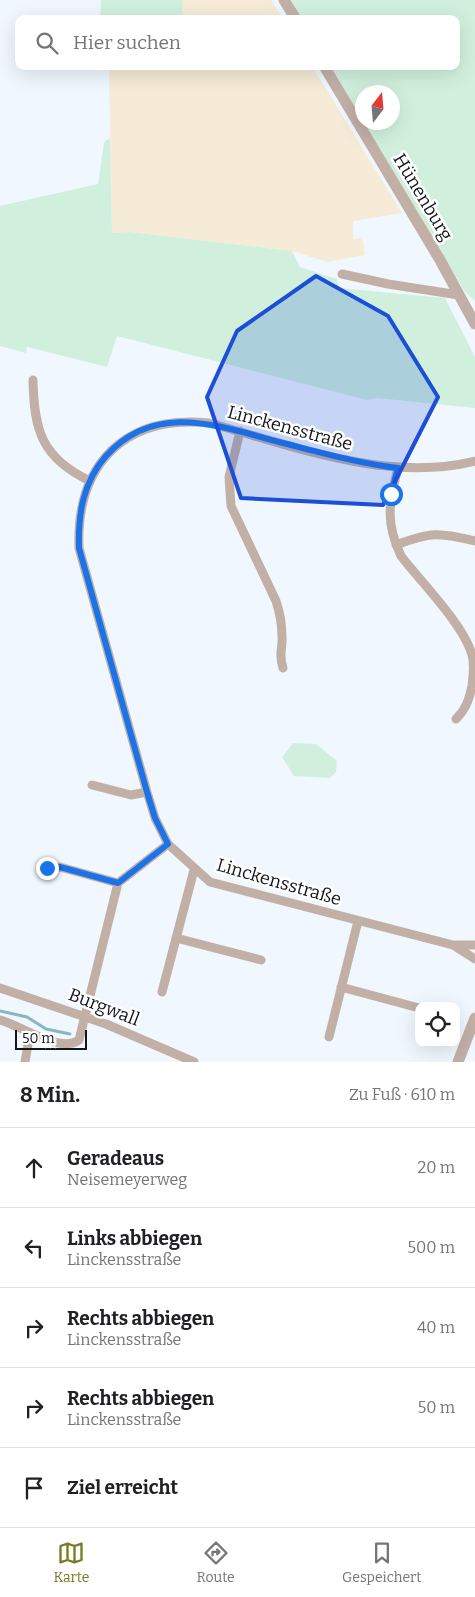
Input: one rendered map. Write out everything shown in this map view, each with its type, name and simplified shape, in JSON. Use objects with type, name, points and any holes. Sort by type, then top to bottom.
[{"type":"street","points":[[284,0],[293,15]]},
{"type":"street","name":"Hünenburg","points":[[326,70],[459,295],[471,311],[475,324]]},
{"type":"street","points":[[342,274],[388,284],[459,295]]},
{"type":"street","points":[[33,380],[36,424],[44,443],[61,464],[90,480]]},
{"type":"street","name":"Linckensstraße","points":[[475,461],[448,467],[398,468],[364,464],[209,423],[190,421],[166,423],[144,429],[117,445],[101,462],[90,480],[82,500],[78,523],[79,548],[147,792],[155,818],[168,844],[194,870],[210,882],[453,945],[475,945]]},
{"type":"street","points":[[240,431],[229,477],[231,506],[276,601],[281,617],[282,639],[279,656],[283,668]]},
{"type":"street","points":[[398,468],[388,513],[391,532],[396,545],[401,556],[463,634],[474,657],[473,677],[466,710],[456,719]]},
{"type":"street","points":[[396,545],[421,535],[434,533],[475,541]]},
{"type":"street","points":[[92,785],[131,795],[147,792]]},
{"type":"street","points":[[0,1020],[16,1024],[38,1037],[74,1044],[79,1040],[118,883],[168,844]]},
{"type":"street","points":[[47,868],[60,867],[118,883]]},
{"type":"street","name":"Linckensstraße","points":[[162,992],[194,870]]},
{"type":"street","name":"Linckensstraße","points":[[329,1036],[358,921]]},
{"type":"street","points":[[176,938],[261,960]]},
{"type":"street","name":"Linckensstraße","points":[[453,945],[475,960]]},
{"type":"street","points":[[341,987],[415,1007]]},
{"type":"street","name":"Burgwall","points":[[0,988],[85,1017],[194,1062]]},
{"type":"street","points":[[458,1062],[475,1018]]},
{"type":"street","points":[[25,1062],[30,1033]]},
{"type":"highlighted area","points":[[316,276],[388,316],[438,397],[383,505],[241,498],[207,397],[237,331]]},
{"type":"shaded area","points":[[182,0],[271,0],[280,15],[183,15]]},
{"type":"shaded area","points":[[109,70],[314,70],[402,213],[353,221],[353,239],[360,238],[363,241],[365,255],[328,262],[292,251],[130,232],[112,233]]},
{"type":"green space","points":[[101,0],[182,0],[183,15],[100,15]]},
{"type":"green space","points":[[291,0],[475,0],[475,301],[465,292],[368,130],[400,130],[400,85],[355,85],[355,108],[333,70],[460,70],[460,15],[300,15]]},
{"type":"green space","points":[[110,138],[112,233],[130,232],[292,251],[300,267],[337,279],[339,288],[445,298],[475,357],[475,408],[377,398],[367,400],[117,336],[107,367],[27,347],[26,353],[0,346],[0,206],[98,184],[104,142]]},
{"type":"green space","points":[[293,743],[316,744],[337,761],[336,772],[330,778],[294,776],[282,757]]},
{"type":"waterway","points":[[0,1011],[27,1017],[46,1029],[70,1034]]},
{"type":"route","points":[[47,868],[60,867],[118,883],[168,844],[155,818],[147,792],[79,548],[78,523],[82,500],[94,471],[110,452],[124,439],[144,429],[166,423],[190,421],[209,423],[364,464],[398,468],[391,494]]}]
